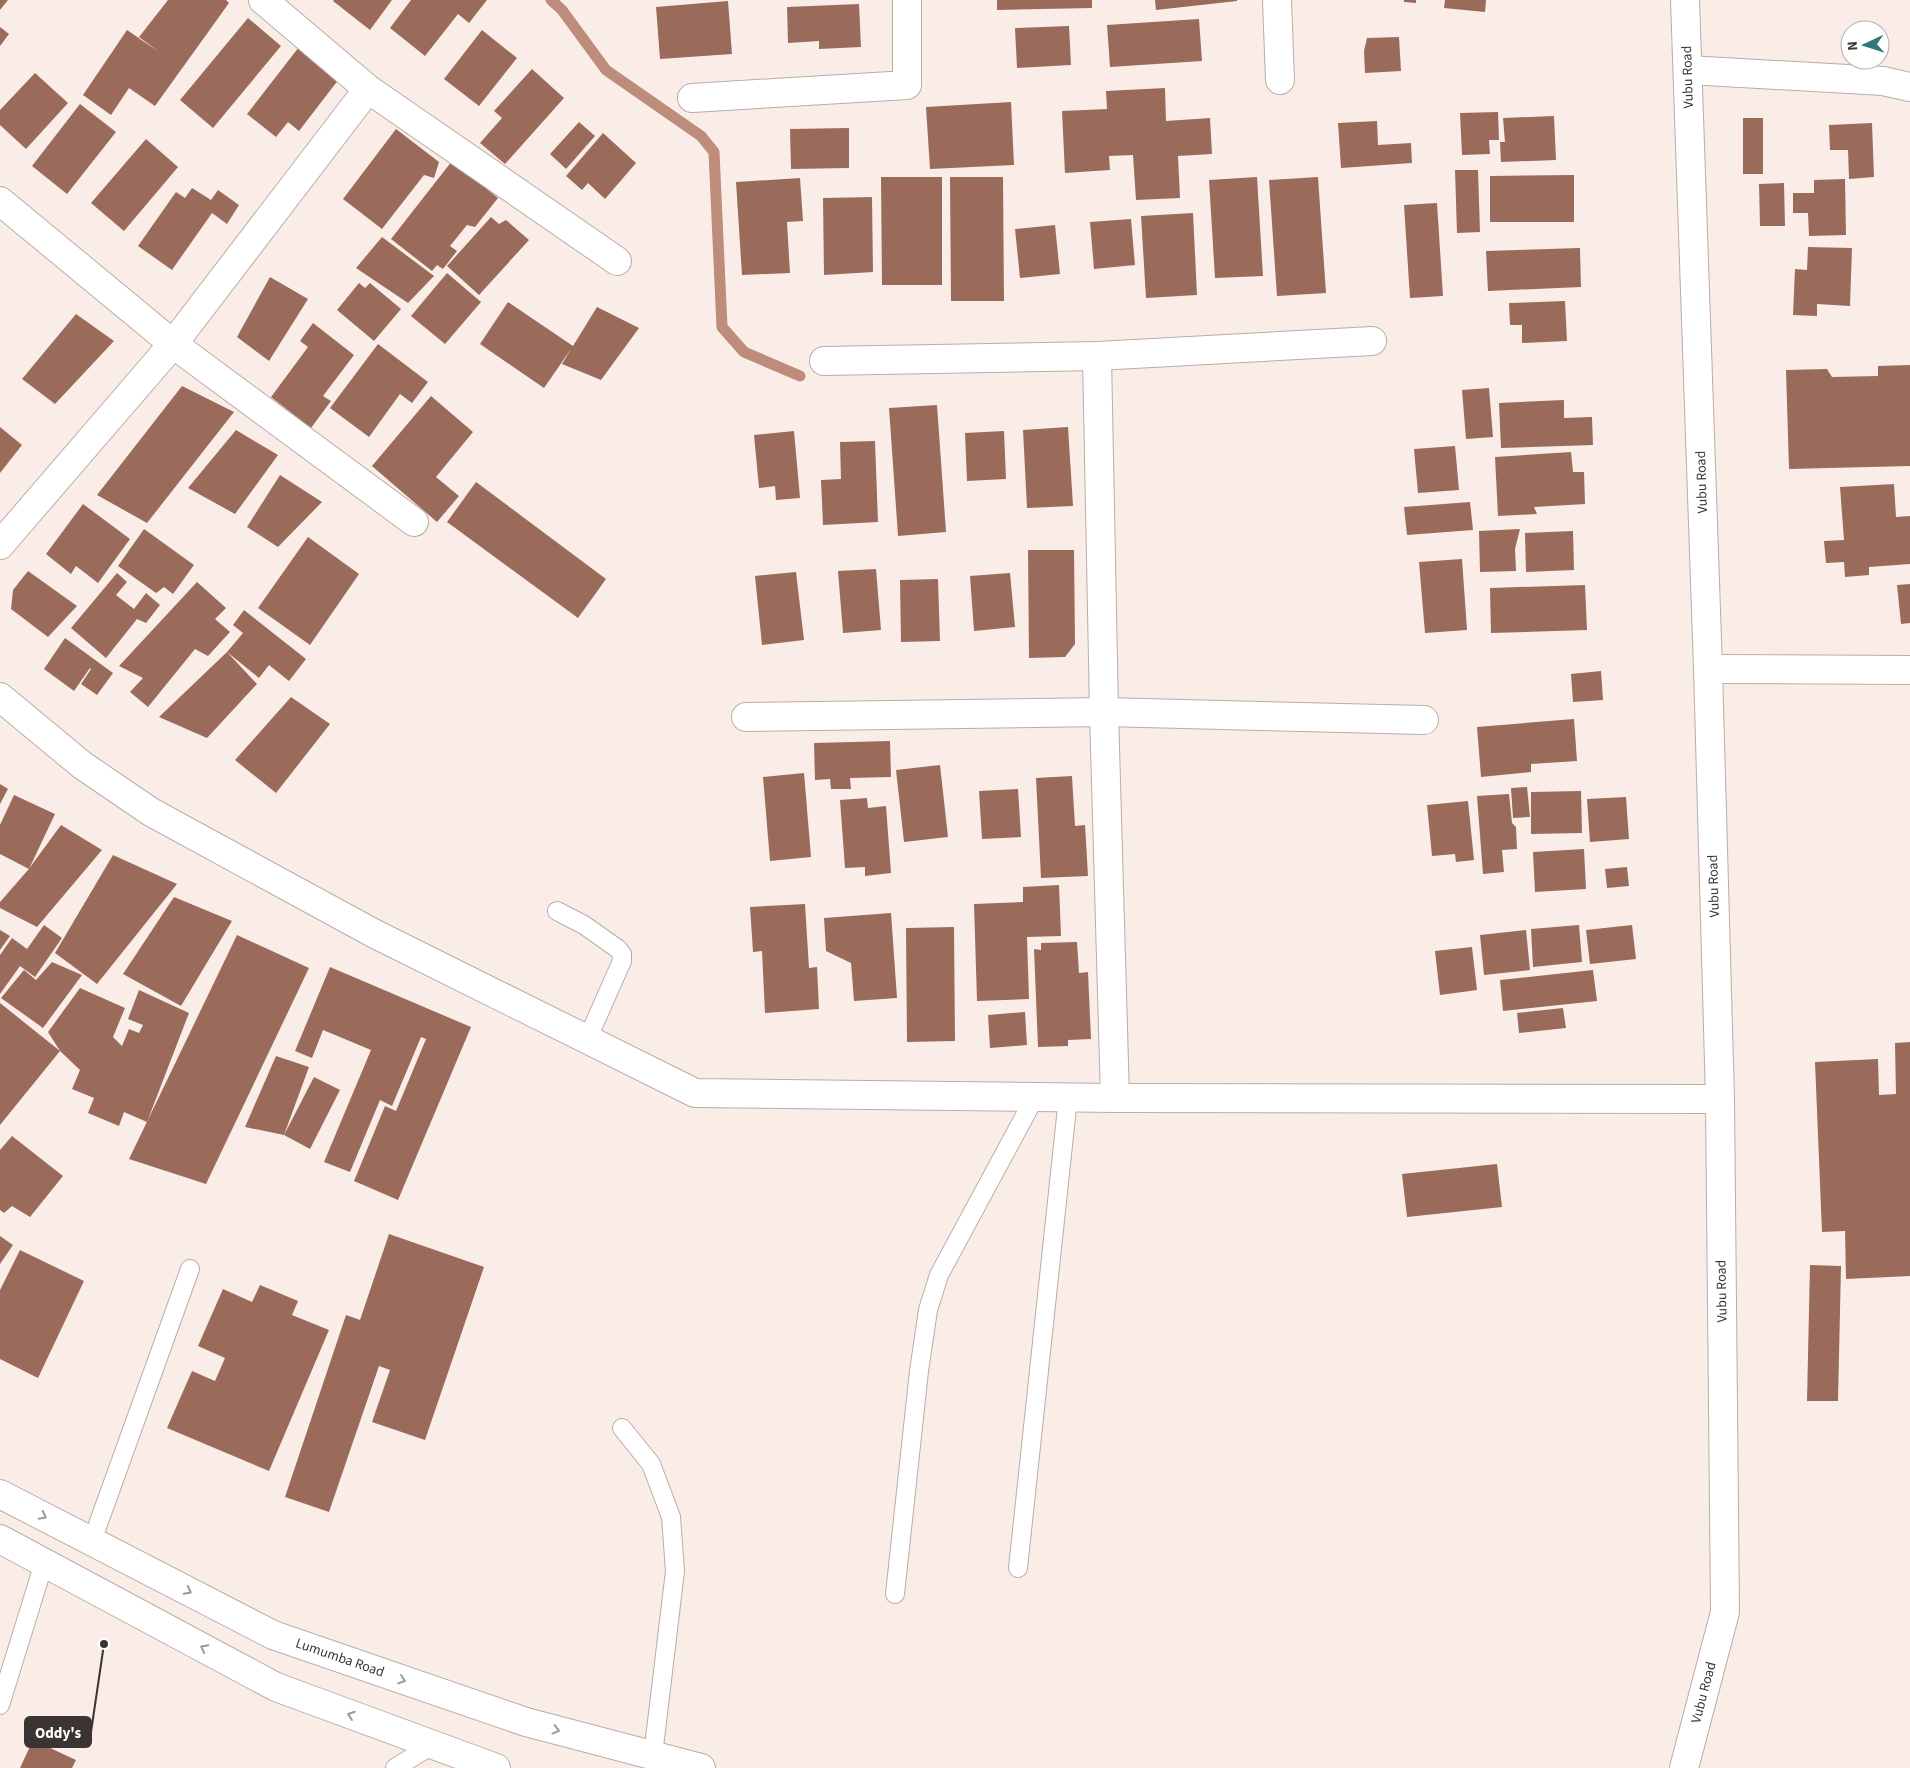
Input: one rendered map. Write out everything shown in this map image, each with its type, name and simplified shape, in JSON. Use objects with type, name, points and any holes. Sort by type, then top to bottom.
[{"type":"street","points":[[263,0],[368,89],[617,261]]},
{"type":"street","points":[[692,98],[907,85],[907,0]]},
{"type":"street","points":[[1277,0],[1280,80]]},
{"type":"street","name":"Vubu Road","points":[[1684,1768],[1725,1612],[1720,1099],[1708,669],[1685,0]]},
{"type":"street","points":[[1688,70],[1883,80],[1910,87]]},
{"type":"street","points":[[0,545],[173,344],[368,89]]},
{"type":"street","points":[[0,201],[173,344],[414,522]]},
{"type":"street","points":[[824,361],[1097,356],[1372,341]]},
{"type":"street","points":[[1097,356],[1104,712],[1115,1098]]},
{"type":"street","points":[[1708,669],[1910,670]]},
{"type":"street","points":[[0,697],[82,765],[151,812],[375,934],[695,1093],[1068,1098],[1720,1099]]},
{"type":"street","points":[[746,717],[1104,712],[1424,720]]},
{"type":"street","name":"Lumumba Road","points":[[0,1494],[273,1635],[526,1722],[701,1768]]},
{"type":"street","points":[[0,1539],[276,1687],[496,1768]]},
{"type":"lane","points":[[557,910],[584,925],[618,949],[622,954],[622,961],[588,1040]]},
{"type":"lane","points":[[895,1594],[919,1370],[928,1310],[939,1275],[1034,1097]]},
{"type":"lane","points":[[1018,1568],[1068,1098]]},
{"type":"lane","points":[[92,1541],[190,1269]]},
{"type":"lane","points":[[622,1428],[651,1464],[671,1517],[675,1571],[652,1755]]},
{"type":"lane","points":[[2,1695],[44,1563]]},
{"type":"lane","points":[[395,1768],[432,1745]]},
{"type":"building","points":[[0,0],[8,0],[0,10]]},
{"type":"building","points":[[168,0],[226,0],[229,3],[155,106],[129,88],[111,115],[83,95],[127,30],[159,52],[139,37]]},
{"type":"building","points":[[334,0],[392,0],[370,30]]},
{"type":"building","points":[[411,0],[487,0],[469,23],[458,14],[425,56],[390,28]]},
{"type":"building","points":[[997,0],[1092,0],[1092,8],[997,10]]},
{"type":"building","points":[[1155,0],[1237,0],[1237,1],[1156,10]]},
{"type":"building","points":[[1404,0],[1416,0],[1416,3],[1404,2]]},
{"type":"building","points":[[1445,0],[1486,0],[1485,12],[1444,8]]},
{"type":"building","points":[[728,1],[732,54],[660,59],[656,7]]},
{"type":"building","points":[[859,4],[861,47],[819,49],[819,41],[788,43],[787,7]]},
{"type":"building","points":[[248,18],[281,46],[213,128],[180,100]]},
{"type":"building","points":[[1199,19],[1202,61],[1110,67],[1107,25]]},
{"type":"building","points":[[1069,26],[1071,65],[1017,68],[1015,28]]},
{"type":"building","points":[[0,27],[9,34],[0,46]]},
{"type":"building","points":[[482,30],[517,58],[479,106],[444,79]]},
{"type":"building","points":[[1399,37],[1401,71],[1365,73],[1364,51],[1367,38]]},
{"type":"building","points":[[299,47],[339,79],[299,131],[288,122],[276,137],[247,114]]},
{"type":"building","points":[[532,69],[564,98],[505,164],[480,143],[502,118],[494,111]]},
{"type":"building","points":[[35,73],[68,103],[26,149],[0,125],[0,110]]},
{"type":"building","points":[[1165,88],[1166,121],[1210,118],[1212,154],[1178,156],[1180,198],[1136,200],[1133,155],[1109,156],[1110,170],[1065,173],[1062,111],[1107,109],[1106,91]]},
{"type":"building","points":[[1011,102],[1014,165],[930,169],[926,107]]},
{"type":"building","points":[[80,104],[116,132],[67,194],[32,166]]},
{"type":"building","points":[[1498,112],[1499,140],[1489,140],[1490,154],[1462,155],[1460,113]]},
{"type":"building","points":[[1554,116],[1556,160],[1501,162],[1500,142],[1505,142],[1503,118]]},
{"type":"building","points":[[1743,118],[1763,118],[1763,174],[1743,174]]},
{"type":"building","points":[[1377,121],[1378,145],[1411,143],[1412,163],[1341,168],[1338,123]]},
{"type":"building","points":[[579,122],[595,136],[566,169],[550,154]]},
{"type":"building","points":[[1872,123],[1874,177],[1849,179],[1848,150],[1830,150],[1829,125]]},
{"type":"building","points":[[849,128],[849,168],[791,169],[790,129]]},
{"type":"building","points":[[396,129],[439,162],[434,178],[424,175],[382,229],[343,199]]},
{"type":"building","points":[[603,133],[636,163],[605,199],[588,183],[582,190],[566,176]]},
{"type":"building","points":[[146,139],[178,167],[124,231],[91,203]]},
{"type":"building","points":[[452,161],[498,198],[475,227],[467,225],[450,246],[457,251],[443,269],[437,265],[432,271],[391,239]]},
{"type":"building","points":[[1455,170],[1478,170],[1480,232],[1457,233]]},
{"type":"building","points":[[1574,175],[1574,222],[1490,222],[1490,176]]},
{"type":"building","points":[[881,177],[942,177],[942,285],[882,285]]},
{"type":"building","points":[[950,177],[1003,177],[1004,301],[951,301]]},
{"type":"building","points":[[1257,177],[1263,276],[1215,278],[1209,180]]},
{"type":"building","points":[[1318,177],[1326,293],[1277,296],[1269,180]]},
{"type":"building","points":[[800,178],[803,221],[787,222],[790,273],[742,275],[736,182]]},
{"type":"building","points":[[1845,179],[1846,235],[1809,236],[1808,213],[1793,213],[1793,193],[1814,193],[1814,180]]},
{"type":"building","points":[[1784,183],[1785,226],[1760,226],[1759,184]]},
{"type":"building","points":[[192,188],[211,200],[218,190],[239,205],[227,224],[212,213],[172,270],[138,246],[176,192],[185,198]]},
{"type":"building","points":[[872,197],[873,272],[824,275],[823,198]]},
{"type":"building","points":[[1437,203],[1443,296],[1410,298],[1404,205]]},
{"type":"building","points":[[1193,213],[1197,295],[1146,298],[1141,216]]},
{"type":"building","points":[[491,217],[499,224],[506,220],[529,240],[479,295],[447,266]]},
{"type":"building","points":[[1131,219],[1135,265],[1094,269],[1090,222]]},
{"type":"building","points":[[1055,225],[1060,274],[1020,278],[1015,229]]},
{"type":"building","points":[[382,237],[434,276],[408,303],[356,268]]},
{"type":"building","points":[[1808,247],[1852,248],[1850,306],[1817,304],[1817,316],[1793,315],[1795,269],[1807,270]]},
{"type":"building","points":[[1580,248],[1581,287],[1488,291],[1486,251]]},
{"type":"building","points":[[447,273],[481,302],[445,344],[411,316]]},
{"type":"building","points":[[270,277],[308,299],[269,361],[237,337]]},
{"type":"building","points":[[359,283],[365,288],[370,283],[401,309],[374,341],[337,310]]},
{"type":"building","points":[[1565,301],[1567,341],[1522,343],[1522,325],[1510,325],[1509,303]]},
{"type":"building","points":[[508,302],[573,346],[597,307],[639,328],[601,380],[562,364],[571,349],[544,388],[480,344]]},
{"type":"building","points":[[76,314],[114,341],[55,404],[22,379]]},
{"type":"building","points":[[313,323],[354,355],[323,396],[331,401],[311,428],[271,397],[308,347],[300,341]]},
{"type":"building","points":[[378,344],[428,382],[412,403],[400,394],[369,437],[330,408]]},
{"type":"building","points":[[1910,365],[1910,466],[1789,469],[1786,370],[1827,369],[1832,377],[1878,376],[1878,366]]},
{"type":"building","points":[[182,386],[234,412],[147,523],[97,495]]},
{"type":"building","points":[[1489,388],[1493,437],[1466,439],[1462,390]]},
{"type":"building","points":[[431,396],[473,432],[436,477],[459,496],[437,522],[372,466]]},
{"type":"building","points":[[1564,400],[1564,418],[1592,417],[1593,445],[1501,448],[1499,403]]},
{"type":"building","points":[[937,405],[946,532],[898,536],[889,408]]},
{"type":"building","points":[[0,427],[22,445],[0,473]]},
{"type":"building","points":[[1068,427],[1073,506],[1027,508],[1023,430]]},
{"type":"building","points":[[236,430],[278,455],[235,514],[188,488]]},
{"type":"building","points":[[794,431],[800,498],[776,500],[775,486],[759,488],[754,435]]},
{"type":"building","points":[[1004,431],[1006,479],[967,481],[965,433]]},
{"type":"building","points":[[875,441],[878,522],[823,525],[821,480],[841,479],[840,442]]},
{"type":"building","points":[[1455,446],[1459,490],[1418,493],[1414,449]]},
{"type":"building","points":[[1571,452],[1573,472],[1584,472],[1585,504],[1534,507],[1537,514],[1498,516],[1495,457]]},
{"type":"building","points":[[280,475],[322,502],[278,547],[247,527]]},
{"type":"building","points":[[476,482],[606,579],[578,618],[447,522]]},
{"type":"building","points":[[1894,484],[1896,517],[1910,516],[1910,564],[1869,567],[1869,575],[1845,577],[1844,562],[1826,563],[1824,541],[1844,540],[1840,487]]},
{"type":"building","points":[[1470,502],[1473,530],[1407,535],[1404,507]]},
{"type":"building","points":[[83,504],[130,539],[98,583],[76,566],[71,574],[46,554]]},
{"type":"building","points":[[144,529],[194,565],[173,594],[164,587],[156,593],[118,566]]},
{"type":"building","points":[[1520,529],[1515,549],[1516,571],[1480,572],[1479,531]]},
{"type":"building","points":[[1573,531],[1574,570],[1526,572],[1525,533]]},
{"type":"building","points":[[308,537],[359,574],[310,645],[258,608]]},
{"type":"building","points":[[1028,550],[1074,550],[1075,644],[1065,657],[1029,658]]},
{"type":"building","points":[[1462,559],[1467,630],[1425,633],[1419,562]]},
{"type":"building","points":[[876,569],[881,630],[843,633],[838,571]]},
{"type":"building","points":[[28,571],[77,606],[48,637],[11,609],[13,590]]},
{"type":"building","points":[[796,572],[804,640],[762,645],[755,576]]},
{"type":"building","points":[[117,573],[127,582],[116,595],[134,609],[146,593],[160,605],[146,623],[137,619],[106,658],[71,628]]},
{"type":"building","points":[[1010,573],[1015,627],[974,631],[970,576]]},
{"type":"building","points":[[938,579],[940,641],[901,642],[900,580]]},
{"type":"building","points":[[197,582],[226,608],[215,619],[230,632],[208,656],[195,649],[148,707],[130,692],[143,678],[119,666]]},
{"type":"building","points":[[1910,584],[1910,623],[1901,624],[1897,585]]},
{"type":"building","points":[[1585,585],[1587,630],[1491,633],[1490,588]]},
{"type":"building","points":[[244,610],[306,659],[289,681],[269,665],[259,678],[227,652],[243,633],[233,625]]},
{"type":"building","points":[[65,638],[113,673],[97,695],[81,684],[90,668],[74,691],[44,669]]},
{"type":"building","points":[[227,652],[257,684],[207,738],[159,717]]},
{"type":"building","points":[[1601,671],[1603,700],[1573,702],[1571,674]]},
{"type":"building","points":[[291,697],[330,724],[276,793],[235,760]]},
{"type":"building","points":[[1574,719],[1577,761],[1531,764],[1531,772],[1481,777],[1477,727]]},
{"type":"building","points":[[890,741],[891,777],[850,778],[851,789],[831,789],[830,779],[815,780],[814,743]]},
{"type":"building","points":[[940,765],[948,837],[904,842],[896,770]]},
{"type":"building","points":[[804,773],[811,857],[770,861],[763,777]]},
{"type":"building","points":[[1072,776],[1075,826],[1085,825],[1088,876],[1041,878],[1036,778]]},
{"type":"building","points":[[0,784],[8,789],[0,804]]},
{"type":"building","points":[[1527,787],[1530,817],[1513,818],[1511,788]]},
{"type":"building","points":[[1018,789],[1021,837],[982,839],[979,791]]},
{"type":"building","points":[[1581,791],[1582,833],[1531,834],[1531,792]]},
{"type":"building","points":[[1509,794],[1512,823],[1516,827],[1517,849],[1502,850],[1504,872],[1483,874],[1477,796]]},
{"type":"building","points":[[14,795],[55,814],[29,869],[0,854],[0,825]]},
{"type":"building","points":[[1626,797],[1629,839],[1590,842],[1587,799]]},
{"type":"building","points":[[867,798],[868,808],[886,806],[891,873],[865,876],[865,867],[845,868],[840,800]]},
{"type":"building","points":[[1468,801],[1474,860],[1456,862],[1455,854],[1432,856],[1427,805]]},
{"type":"building","points":[[61,825],[102,850],[37,927],[0,908],[0,902],[28,870]]},
{"type":"building","points":[[1584,849],[1586,889],[1535,892],[1533,852]]},
{"type":"building","points":[[113,855],[177,884],[97,984],[55,953]]},
{"type":"building","points":[[1627,867],[1629,886],[1607,888],[1605,869]]},
{"type":"building","points":[[1059,885],[1061,936],[1027,937],[1029,999],[977,1001],[974,904],[1023,902],[1023,887]]},
{"type":"building","points":[[174,897],[232,921],[181,1006],[123,974]]},
{"type":"building","points":[[805,904],[809,968],[817,967],[819,1009],[765,1013],[762,951],[753,952],[750,907]]},
{"type":"building","points":[[891,913],[897,998],[854,1001],[851,963],[826,951],[824,918]]},
{"type":"building","points":[[44,925],[62,938],[35,977],[20,966],[0,994],[0,955],[12,938],[27,949]]},
{"type":"building","points":[[1579,925],[1582,962],[1533,967],[1531,929]]},
{"type":"building","points":[[1632,925],[1636,959],[1590,964],[1586,930]]},
{"type":"building","points":[[954,927],[955,1041],[907,1042],[906,928]]},
{"type":"building","points":[[0,930],[10,936],[0,950]]},
{"type":"building","points":[[1526,930],[1530,970],[1484,975],[1480,935]]},
{"type":"building","points":[[237,935],[309,968],[206,1184],[129,1159]]},
{"type":"building","points":[[1077,942],[1079,973],[1088,972],[1091,1039],[1068,1040],[1068,1046],[1038,1047],[1034,949],[1041,950],[1041,943]]},
{"type":"building","points":[[1472,947],[1477,990],[1440,995],[1435,951]]},
{"type":"building","points":[[52,962],[82,975],[43,1028],[1,998],[24,970],[36,980]]},
{"type":"building","points":[[330,967],[471,1027],[398,1200],[354,1181],[385,1106],[396,1111],[426,1039],[421,1037],[392,1106],[380,1100],[350,1172],[324,1162],[371,1050],[323,1030],[312,1058],[295,1051]]},
{"type":"building","points":[[1593,970],[1597,1001],[1503,1011],[1500,980]]},
{"type":"building","points":[[80,988],[125,1008],[113,1037],[122,1046],[129,1029],[139,1033],[143,1025],[128,1019],[139,990],[189,1013],[147,1122],[124,1112],[119,1126],[88,1113],[94,1098],[72,1089],[80,1070],[60,1051],[48,1032]]},
{"type":"building","points":[[0,1003],[60,1051],[0,1125]]},
{"type":"building","points":[[1563,1008],[1566,1028],[1519,1033],[1517,1013]]},
{"type":"building","points":[[1025,1012],[1027,1045],[990,1048],[988,1015]]},
{"type":"building","points":[[1910,1042],[1910,1276],[1846,1279],[1845,1231],[1822,1232],[1815,1062],[1878,1059],[1879,1095],[1896,1094],[1895,1043]]},
{"type":"building","points":[[276,1056],[309,1067],[284,1135],[245,1127]]},
{"type":"building","points":[[314,1077],[340,1090],[310,1149],[284,1135]]},
{"type":"building","points":[[12,1136],[63,1176],[30,1217],[12,1206],[4,1213],[0,1210],[0,1150]]},
{"type":"building","points":[[1497,1164],[1502,1207],[1407,1217],[1402,1174]]},
{"type":"building","points":[[389,1234],[484,1267],[425,1440],[372,1422],[390,1370],[379,1366],[329,1512],[285,1497],[346,1315],[360,1320]]},
{"type":"building","points":[[0,1236],[13,1245],[0,1264]]},
{"type":"building","points":[[20,1250],[84,1281],[38,1378],[0,1359],[0,1290]]},
{"type":"building","points":[[1810,1265],[1841,1266],[1838,1401],[1807,1401]]},
{"type":"building","points":[[260,1285],[298,1301],[292,1315],[329,1330],[269,1471],[167,1428],[192,1371],[215,1381],[225,1358],[198,1346],[223,1289],[252,1302]]},
{"type":"building","points":[[33,1740],[76,1760],[72,1768],[20,1768]]},
{"type":"waterway","points":[[551,0],[562,10],[606,70],[701,136],[714,152],[722,327],[744,352],[800,376]]},
{"type":"place","name":"Oddy's","points":[[104,1644]]}]
